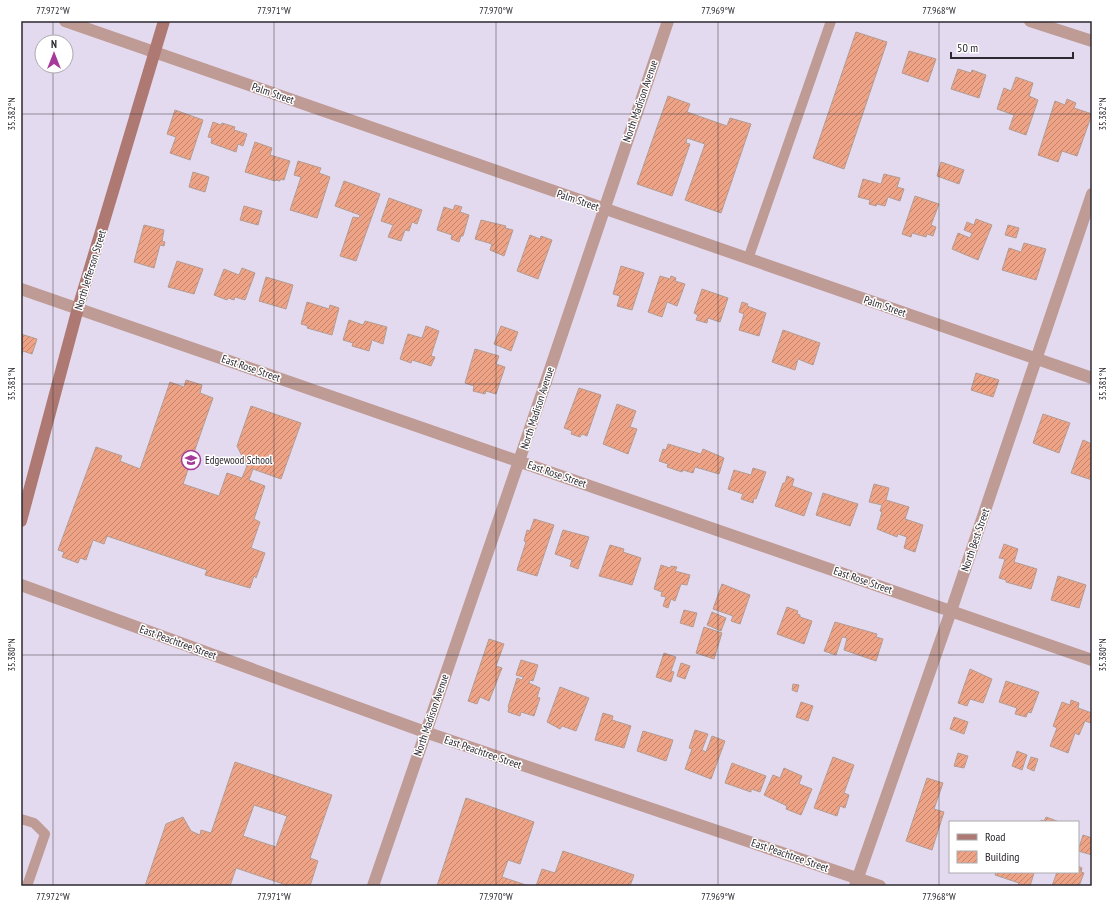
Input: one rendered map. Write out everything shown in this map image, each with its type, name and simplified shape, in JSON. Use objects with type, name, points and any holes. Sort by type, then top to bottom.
[{"type":"street","name":"Palm Street","points":[[66,21],[1092,378]]},
{"type":"street","name":"North Jefferson Street","points":[[21,521],[78,308],[164,21]]},
{"type":"street","name":"North Madison Avenue","points":[[373,886],[520,461],[603,209],[668,21]]},
{"type":"street","points":[[1030,21],[1092,41]]},
{"type":"street","name":"North Best Street","points":[[856,882],[951,611],[1092,194]]},
{"type":"street","name":"East Rose Street","points":[[21,289],[1092,660]]},
{"type":"street","name":"East Peachtree Street","points":[[21,585],[425,732],[856,882],[880,886]]},
{"type":"lane","points":[[748,259],[830,21]]},
{"type":"lane","points":[[21,819],[34,823],[45,834],[27,886]]},
{"type":"building","points":[[856,32],[887,42],[844,169],[813,158]]},
{"type":"building","points":[[909,51],[936,59],[928,82],[902,73]]},
{"type":"building","points":[[958,69],[971,73],[972,70],[986,75],[979,98],[951,89]]},
{"type":"building","points":[[1016,77],[1033,83],[1029,96],[1038,100],[1026,135],[1009,129],[1014,115],[997,109],[1004,88],[1011,91]]},
{"type":"building","points":[[668,96],[690,104],[687,112],[727,126],[730,118],[751,124],[721,213],[685,200],[705,144],[687,138],[686,143],[690,144],[672,196],[637,184]]},
{"type":"building","points":[[1067,99],[1076,103],[1074,108],[1092,114],[1077,156],[1062,151],[1058,162],[1038,155],[1055,101],[1065,105]]},
{"type":"building","points":[[175,110],[203,120],[190,160],[170,153],[176,137],[167,134]]},
{"type":"building","points":[[213,122],[235,127],[234,130],[247,134],[243,146],[238,144],[236,152],[211,143],[212,138],[208,137]]},
{"type":"building","points":[[255,142],[272,148],[270,155],[290,161],[284,180],[280,179],[280,181],[275,181],[245,172]]},
{"type":"building","points":[[298,161],[321,168],[319,173],[330,177],[317,218],[290,210],[301,177],[294,175]]},
{"type":"building","points":[[941,162],[964,170],[959,184],[937,176]]},
{"type":"building","points":[[193,172],[209,177],[205,192],[189,187]]},
{"type":"building","points":[[884,174],[900,178],[897,187],[904,189],[900,201],[888,197],[885,206],[877,204],[876,206],[869,204],[870,200],[858,197],[863,179],[881,184]]},
{"type":"building","points":[[344,181],[380,194],[356,261],[340,256],[353,217],[359,218],[360,215],[335,206]]},
{"type":"building","points":[[915,196],[939,204],[931,225],[936,227],[933,236],[927,234],[926,237],[912,233],[911,237],[902,234]]},
{"type":"building","points":[[389,198],[422,210],[417,224],[412,222],[409,231],[405,230],[401,241],[388,237],[393,225],[381,221]]},
{"type":"building","points":[[455,205],[462,207],[460,212],[469,215],[463,236],[461,236],[459,242],[451,239],[452,235],[437,230],[444,207],[453,210]]},
{"type":"building","points":[[244,206],[262,211],[258,225],[240,220]]},
{"type":"building","points":[[976,219],[992,225],[978,260],[952,249],[958,233],[970,238],[972,233],[964,230],[967,222],[974,225]]},
{"type":"building","points":[[481,220],[506,226],[505,228],[513,230],[504,256],[490,250],[492,244],[475,239]]},
{"type":"building","points":[[144,225],[164,230],[162,241],[165,242],[164,246],[160,245],[154,268],[134,262]]},
{"type":"building","points":[[1008,225],[1019,228],[1016,238],[1005,235]]},
{"type":"building","points":[[530,235],[540,239],[541,236],[552,240],[538,279],[517,271]]},
{"type":"building","points":[[1024,243],[1046,249],[1036,280],[1002,270],[1009,248],[1021,252]]},
{"type":"building","points":[[177,261],[203,269],[194,294],[168,287]]},
{"type":"building","points":[[621,266],[644,273],[632,310],[617,306],[620,296],[613,294]]},
{"type":"building","points":[[242,268],[255,273],[245,300],[235,297],[234,300],[228,298],[227,300],[214,295],[224,269],[239,275]]},
{"type":"building","points":[[660,276],[670,279],[671,276],[676,278],[675,281],[685,284],[677,306],[667,302],[662,317],[648,312]]},
{"type":"building","points":[[266,277],[293,285],[286,309],[259,301]]},
{"type":"building","points":[[702,289],[728,298],[720,322],[708,318],[707,323],[696,320],[698,315],[694,313]]},
{"type":"building","points":[[307,302],[329,309],[330,305],[339,308],[332,335],[307,328],[308,326],[301,324]]},
{"type":"building","points":[[742,302],[748,304],[747,306],[766,313],[759,336],[739,330],[744,314],[739,312]]},
{"type":"building","points":[[349,320],[363,325],[365,321],[387,327],[383,344],[372,340],[369,351],[352,346],[353,343],[343,340]]},
{"type":"building","points":[[426,326],[439,331],[431,356],[435,357],[431,366],[412,360],[411,363],[400,359],[408,334],[422,338]]},
{"type":"building","points":[[501,326],[518,332],[511,351],[494,344]]},
{"type":"building","points":[[783,330],[820,343],[813,365],[798,359],[795,370],[772,362]]},
{"type":"building","points":[[21,334],[37,339],[32,354],[23,351],[21,358]]},
{"type":"building","points":[[475,349],[499,356],[496,364],[505,367],[496,394],[486,391],[485,394],[473,391],[474,386],[465,383]]},
{"type":"building","points":[[976,373],[999,380],[993,397],[971,390]]},
{"type":"building","points":[[186,380],[202,385],[200,393],[213,398],[183,484],[219,496],[227,473],[242,478],[247,466],[237,446],[251,406],[301,423],[281,479],[253,469],[249,480],[265,486],[254,519],[260,522],[251,548],[265,553],[256,578],[254,576],[250,588],[205,575],[207,570],[107,536],[104,544],[93,540],[86,560],[80,558],[78,563],[62,557],[64,552],[58,550],[96,447],[122,456],[120,461],[140,469],[170,382],[184,387]]},
{"type":"building","points":[[579,388],[601,395],[587,436],[582,434],[580,437],[571,434],[572,431],[564,428]]},
{"type":"building","points":[[617,404],[636,411],[630,427],[637,429],[628,454],[603,444]]},
{"type":"building","points":[[1043,414],[1070,423],[1059,453],[1033,443]]},
{"type":"building","points":[[1083,440],[1092,444],[1092,480],[1071,473]]},
{"type":"building","points":[[668,444],[701,454],[703,449],[724,458],[719,474],[695,467],[693,473],[683,470],[682,472],[667,467],[668,464],[659,461],[663,449],[666,450]]},
{"type":"building","points":[[753,468],[766,472],[756,499],[754,498],[753,503],[741,499],[743,494],[728,489],[734,470],[751,475]]},
{"type":"building","points":[[787,476],[794,479],[792,486],[812,493],[804,516],[775,506]]},
{"type":"building","points":[[874,484],[889,488],[886,500],[909,507],[905,519],[923,525],[915,552],[904,548],[907,537],[898,534],[897,537],[877,529],[882,512],[880,511],[882,505],[869,502]]},
{"type":"building","points":[[823,493],[858,504],[850,526],[816,515]]},
{"type":"building","points":[[534,519],[554,525],[537,576],[517,570],[526,542],[524,541],[527,530],[530,531]]},
{"type":"building","points":[[563,530],[589,537],[578,569],[570,566],[572,560],[555,554]]},
{"type":"building","points":[[1004,544],[1018,549],[1014,562],[1037,569],[1031,589],[1006,582],[1006,580],[999,578],[1005,559],[999,558]]},
{"type":"building","points":[[610,545],[624,549],[623,552],[641,558],[632,585],[599,576]]},
{"type":"building","points":[[661,565],[670,568],[671,566],[677,567],[675,571],[690,575],[687,585],[681,584],[675,601],[671,599],[668,608],[663,606],[666,597],[661,596],[662,592],[654,589]]},
{"type":"building","points":[[1058,576],[1086,585],[1079,608],[1051,600]]},
{"type":"building","points":[[722,584],[750,595],[740,624],[731,621],[733,616],[713,609]]},
{"type":"building","points":[[787,607],[798,611],[797,614],[800,615],[800,617],[812,621],[804,644],[777,634]]},
{"type":"building","points":[[684,610],[697,613],[693,627],[680,623]]},
{"type":"building","points":[[712,612],[726,618],[721,631],[707,625]]},
{"type":"building","points":[[835,622],[877,634],[876,637],[883,639],[876,661],[844,650],[847,638],[842,637],[836,655],[824,651]]},
{"type":"building","points":[[704,627],[722,633],[714,659],[696,653]]},
{"type":"building","points":[[489,639],[504,644],[496,666],[502,668],[489,701],[480,697],[477,704],[468,701]]},
{"type":"building","points":[[664,653],[676,657],[671,671],[674,672],[671,682],[656,677]]},
{"type":"building","points":[[521,660],[538,665],[533,681],[530,680],[529,683],[540,688],[537,697],[540,698],[534,716],[521,712],[520,716],[508,712],[508,707],[517,678],[522,680],[523,677],[516,675]]},
{"type":"building","points":[[681,663],[690,666],[685,679],[677,676]]},
{"type":"building","points":[[970,669],[992,679],[983,703],[970,699],[967,706],[958,703]]},
{"type":"building","points":[[1006,681],[1039,692],[1031,713],[1028,712],[1026,717],[1015,714],[1017,708],[999,702]]},
{"type":"building","points":[[793,684],[799,685],[797,692],[792,690]]},
{"type":"building","points":[[560,687],[589,698],[576,731],[562,726],[560,729],[547,722]]},
{"type":"building","points":[[1071,700],[1079,703],[1078,708],[1092,713],[1092,719],[1091,723],[1085,721],[1079,735],[1075,733],[1068,753],[1050,746],[1057,728],[1053,726],[1062,702],[1070,705]]},
{"type":"building","points":[[801,702],[813,706],[808,721],[796,717]]},
{"type":"building","points":[[603,713],[613,716],[612,720],[631,726],[624,748],[595,740]]},
{"type":"building","points":[[954,717],[968,722],[964,734],[950,729]]},
{"type":"building","points":[[695,730],[708,734],[702,750],[706,752],[712,736],[725,741],[711,779],[685,769],[692,749],[689,748]]},
{"type":"building","points":[[643,731],[673,740],[666,761],[637,751]]},
{"type":"building","points":[[1017,751],[1027,755],[1022,770],[1012,766]]},
{"type":"building","points":[[958,753],[968,756],[964,768],[954,766]]},
{"type":"building","points":[[833,757],[854,765],[844,793],[849,795],[845,808],[840,806],[837,816],[814,808]]},
{"type":"building","points":[[1031,757],[1038,759],[1034,771],[1027,768]]},
{"type":"building","points":[[235,762],[332,795],[310,858],[318,861],[310,886],[289,886],[236,868],[230,886],[145,886],[166,824],[183,817],[191,831],[200,835],[201,830],[211,833]],"holes":[[[254,805],[287,816],[276,847],[243,836]]]},
{"type":"building","points":[[732,763],[766,776],[760,792],[751,789],[751,792],[725,783]]},
{"type":"building","points":[[784,768],[802,776],[799,784],[812,789],[801,815],[786,809],[787,806],[764,795],[773,775],[780,778]]},
{"type":"building","points":[[927,778],[943,783],[934,809],[944,812],[932,850],[906,841]]},
{"type":"building","points":[[466,798],[534,822],[520,864],[508,860],[502,877],[529,886],[437,886]]},
{"type":"building","points":[[1046,817],[1057,821],[1044,821]]},
{"type":"building","points":[[1083,835],[1092,838],[1092,855],[1079,851]]},
{"type":"building","points":[[563,851],[634,875],[630,886],[536,886],[542,869],[555,873]]},
{"type":"building","points":[[1079,866],[1082,868],[1081,872],[1084,873],[1079,886],[1052,886],[1057,873],[1079,873]]},
{"type":"building","points":[[996,873],[1034,873],[1030,886],[1020,886],[1018,885],[1019,883],[995,875]]},
{"type":"place","name":"Edgewood School","points":[[191,460]]}]
